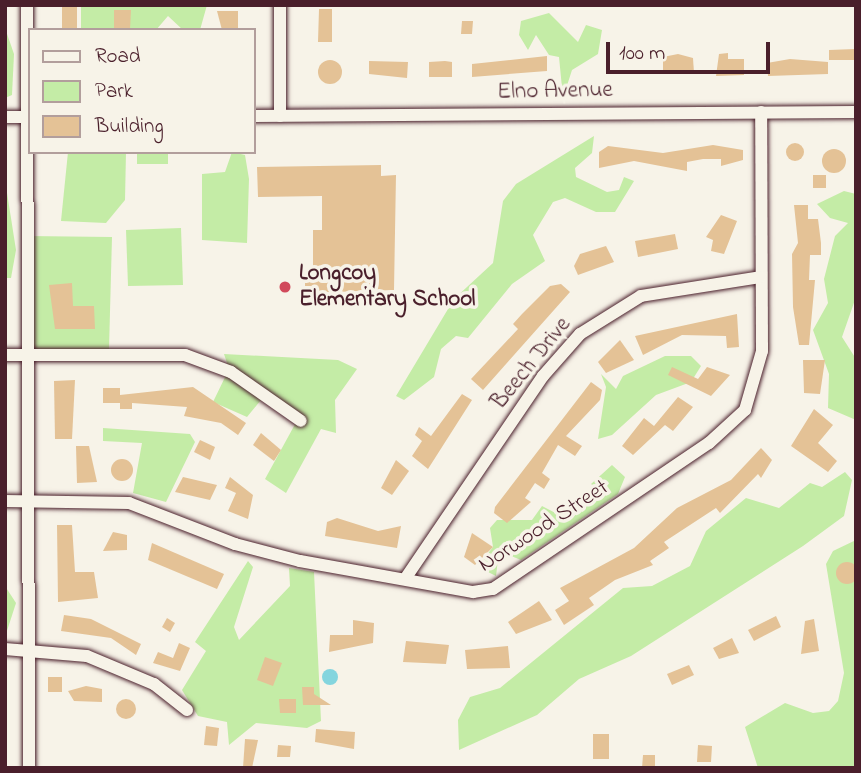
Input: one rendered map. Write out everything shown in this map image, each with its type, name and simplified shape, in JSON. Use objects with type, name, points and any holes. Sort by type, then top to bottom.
[{"type":"street","points":[[27,5],[29,768]]},
{"type":"street","points":[[280,5],[280,116]]},
{"type":"street","name":"Norwood Street","points":[[5,501],[129,503],[253,550],[473,592],[493,589],[727,429],[745,410],[760,370],[761,111]]},
{"type":"street","name":"Elno Avenue","points":[[256,116],[856,112]]},
{"type":"street","points":[[5,117],[28,117]]},
{"type":"street","name":"Beech Drive","points":[[405,579],[543,376],[580,334],[641,296],[761,277]]},
{"type":"street","points":[[5,355],[185,355],[231,372],[301,421]]},
{"type":"street","points":[[5,649],[28,649],[106,662],[153,684],[187,710]]},
{"type":"green space","points":[[81,5],[207,5],[201,28],[181,28],[168,16],[158,28],[81,28]]},
{"type":"green space","points":[[549,13],[578,42],[586,25],[602,30],[598,54],[572,70],[563,98],[559,57],[549,55],[536,35],[528,50],[519,35],[521,21]]},
{"type":"green space","points":[[5,28],[14,54],[12,95],[5,98]]},
{"type":"green space","points":[[594,136],[592,153],[575,168],[576,177],[607,192],[619,190],[624,177],[634,181],[615,212],[596,212],[565,198],[553,202],[533,235],[545,261],[512,284],[468,338],[456,336],[441,349],[434,377],[404,400],[396,396],[454,299],[493,263],[503,201],[516,184]]},
{"type":"green space","points":[[68,154],[126,154],[125,200],[106,223],[61,221]]},
{"type":"green space","points":[[137,154],[168,154],[168,164],[137,164]]},
{"type":"green space","points":[[231,154],[245,155],[249,179],[247,243],[202,240],[202,174],[225,172]]},
{"type":"green space","points":[[5,180],[16,250],[11,278],[5,278]]},
{"type":"green space","points":[[844,191],[856,194],[856,297],[842,337],[856,359],[856,420],[828,408],[829,374],[813,330],[828,303],[824,279],[835,236],[848,223],[830,218],[817,204]]},
{"type":"green space","points":[[181,228],[183,285],[128,286],[126,230]]},
{"type":"green space","points":[[27,236],[112,237],[109,349],[26,351]]},
{"type":"green space","points":[[224,354],[338,360],[357,369],[335,400],[336,433],[321,429],[286,493],[265,479],[299,417],[257,387],[261,400],[247,417],[213,402],[229,369]]},
{"type":"green space","points":[[665,356],[691,356],[701,366],[691,382],[656,395],[612,435],[598,439],[606,387],[601,374],[616,389],[623,376]]},
{"type":"green space","points":[[103,428],[190,434],[195,442],[166,502],[133,493],[142,443],[103,441]]},
{"type":"green space","points":[[612,465],[625,477],[618,494],[521,560],[499,551],[496,576],[486,571],[482,561],[493,547],[490,528],[497,520],[532,520],[542,506],[569,520],[603,493],[591,484]]},
{"type":"green space","points":[[845,472],[852,480],[844,516],[803,546],[631,656],[579,679],[537,715],[459,750],[458,720],[470,697],[500,688],[623,588],[652,586],[690,566],[706,531],[746,498],[779,508],[810,483],[822,487]]},
{"type":"green space","points":[[856,540],[856,768],[758,768],[745,727],[785,703],[813,713],[829,711],[838,701],[844,673],[826,564],[833,551]]},
{"type":"green space","points":[[248,561],[253,567],[234,627],[239,640],[290,586],[289,568],[314,572],[321,721],[307,728],[256,723],[229,745],[227,722],[198,716],[182,690],[206,651],[195,642]]},
{"type":"green space","points":[[5,586],[16,603],[5,637]]},
{"type":"water","points":[[330,669],[336,671],[336,683],[330,685],[324,683],[322,677],[324,671]]},
{"type":"building","points":[[62,5],[77,5],[77,28],[62,28]]},
{"type":"building","points":[[319,9],[332,9],[332,42],[318,42]]},
{"type":"building","points":[[114,10],[131,10],[130,28],[114,28]]},
{"type":"building","points":[[217,11],[238,11],[238,28],[221,28]]},
{"type":"building","points":[[462,21],[473,21],[472,34],[461,34]]},
{"type":"building","points":[[855,49],[855,60],[829,60],[829,50]]},
{"type":"building","points":[[728,53],[728,59],[744,59],[744,75],[716,76],[719,54]]},
{"type":"building","points":[[678,54],[693,58],[694,73],[663,70],[663,57]]},
{"type":"building","points":[[547,56],[547,71],[472,77],[472,64]]},
{"type":"building","points":[[790,59],[828,62],[828,74],[768,76],[767,63]]},
{"type":"building","points":[[330,60],[341,67],[342,72],[335,83],[330,84],[319,77],[318,72],[325,61]]},
{"type":"building","points":[[369,61],[408,62],[407,78],[369,74]]},
{"type":"building","points":[[429,62],[452,62],[452,77],[429,77]]},
{"type":"building","points":[[791,143],[799,143],[804,152],[802,159],[791,161],[786,156],[786,148]]},
{"type":"building","points":[[713,145],[743,150],[743,160],[721,166],[721,159],[687,162],[687,171],[634,161],[599,168],[599,152],[608,146],[663,153]]},
{"type":"building","points":[[834,149],[843,152],[846,161],[843,170],[834,173],[825,170],[822,161],[825,152]]},
{"type":"building","name":"Longcoy Elementary School","points":[[381,165],[381,176],[396,175],[394,290],[305,293],[305,272],[313,271],[313,230],[322,230],[322,196],[258,197],[257,167]]},
{"type":"building","points":[[813,175],[826,175],[826,188],[813,188]]},
{"type":"building","points":[[794,205],[808,205],[808,219],[818,219],[821,243],[821,255],[810,255],[809,280],[815,280],[809,345],[799,345],[793,307],[792,254],[798,243]]},
{"type":"building","points":[[721,215],[737,221],[724,254],[711,251],[713,240],[706,237]]},
{"type":"building","points":[[675,234],[678,249],[638,257],[635,241]]},
{"type":"building","points":[[606,246],[614,262],[578,275],[574,266],[580,254]]},
{"type":"building","points":[[72,283],[73,306],[94,306],[95,329],[55,329],[49,285]]},
{"type":"building","points":[[561,284],[570,292],[483,390],[471,379],[518,329],[513,324],[522,314],[550,286]]},
{"type":"building","points":[[737,314],[739,347],[727,348],[726,336],[682,335],[643,355],[635,336]]},
{"type":"building","points":[[620,340],[634,360],[606,373],[598,362]]},
{"type":"building","points":[[803,360],[825,360],[820,394],[804,393]]},
{"type":"building","points":[[672,367],[698,379],[707,367],[730,375],[711,396],[668,375]]},
{"type":"building","points":[[75,380],[72,439],[55,439],[54,381]]},
{"type":"building","points":[[591,382],[602,390],[600,400],[566,436],[582,446],[575,456],[558,445],[542,473],[550,479],[544,489],[535,483],[525,498],[531,502],[507,523],[494,513],[495,507]]},
{"type":"building","points":[[193,387],[246,423],[238,435],[221,423],[184,416],[187,407],[132,403],[132,409],[120,409],[120,403],[103,403],[103,388],[120,388],[120,395]]},
{"type":"building","points":[[462,394],[472,400],[428,469],[412,456],[422,441],[415,435],[419,427],[431,436]]},
{"type":"building","points":[[678,397],[693,407],[673,431],[665,425],[633,455],[622,446],[644,418],[654,426]]},
{"type":"building","points":[[814,409],[833,425],[818,443],[837,461],[828,472],[791,446]]},
{"type":"building","points":[[261,433],[281,450],[274,461],[253,445]]},
{"type":"building","points":[[200,440],[215,447],[210,460],[194,452]]},
{"type":"building","points":[[76,446],[89,446],[97,482],[77,483]]},
{"type":"building","points":[[761,448],[772,460],[761,478],[758,474],[720,513],[716,508],[664,542],[669,548],[650,561],[653,565],[615,580],[589,598],[594,605],[564,625],[555,610],[569,601],[560,588],[634,548],[677,508],[731,480]]},
{"type":"building","points":[[122,459],[130,462],[133,470],[130,478],[122,481],[114,478],[111,470],[114,462]]},
{"type":"building","points":[[396,460],[409,471],[392,495],[381,488]]},
{"type":"building","points":[[183,477],[217,485],[210,500],[175,492]]},
{"type":"building","points":[[230,477],[253,495],[248,519],[228,511],[236,493],[225,488]]},
{"type":"building","points":[[337,518],[378,531],[401,526],[397,548],[325,536],[327,522]]},
{"type":"building","points":[[57,525],[72,525],[75,572],[94,572],[98,598],[58,602]]},
{"type":"building","points":[[113,532],[127,535],[127,550],[103,551]]},
{"type":"building","points":[[472,533],[493,547],[475,565],[464,557]]},
{"type":"building","points":[[152,543],[224,574],[217,589],[148,560]]},
{"type":"building","points":[[847,562],[857,569],[858,573],[851,583],[847,584],[837,577],[836,573],[843,563]]},
{"type":"building","points":[[539,601],[552,620],[516,634],[508,622]]},
{"type":"building","points":[[64,615],[91,619],[141,644],[136,655],[111,638],[61,631]]},
{"type":"building","points":[[776,616],[781,627],[754,641],[748,630]]},
{"type":"building","points":[[167,618],[175,623],[170,632],[162,627]]},
{"type":"building","points":[[814,619],[819,651],[801,654],[805,621]]},
{"type":"building","points":[[353,620],[374,623],[373,643],[329,652],[330,635],[353,635]]},
{"type":"building","points":[[732,638],[739,653],[719,659],[713,648]]},
{"type":"building","points":[[406,641],[449,645],[446,664],[403,662]]},
{"type":"building","points":[[179,643],[190,648],[180,671],[153,663],[158,652],[173,658]]},
{"type":"building","points":[[508,646],[510,668],[467,669],[465,650]]},
{"type":"building","points":[[265,657],[282,663],[273,686],[257,680]]},
{"type":"building","points":[[689,665],[694,675],[672,685],[667,674]]},
{"type":"building","points":[[48,677],[62,677],[62,692],[48,692]]},
{"type":"building","points":[[86,686],[102,689],[102,702],[74,701],[68,691]]},
{"type":"building","points":[[302,687],[314,687],[314,694],[331,705],[303,705]]},
{"type":"building","points":[[126,699],[133,702],[136,709],[133,716],[126,719],[119,716],[116,709],[119,702]]},
{"type":"building","points":[[279,699],[296,699],[296,713],[280,713]]},
{"type":"building","points":[[206,726],[219,728],[217,746],[204,745]]},
{"type":"building","points":[[316,729],[355,732],[354,749],[315,742]]},
{"type":"building","points":[[593,734],[609,734],[609,759],[593,759]]},
{"type":"building","points":[[245,739],[258,740],[252,768],[243,768]]},
{"type":"building","points":[[278,745],[291,746],[290,757],[277,757]]},
{"type":"building","points":[[698,745],[712,746],[711,762],[697,762]]},
{"type":"building","points":[[643,755],[655,755],[655,768],[642,768]]},
{"type":"place","name":"Longcoy Elementary School","points":[[285,287]]}]
